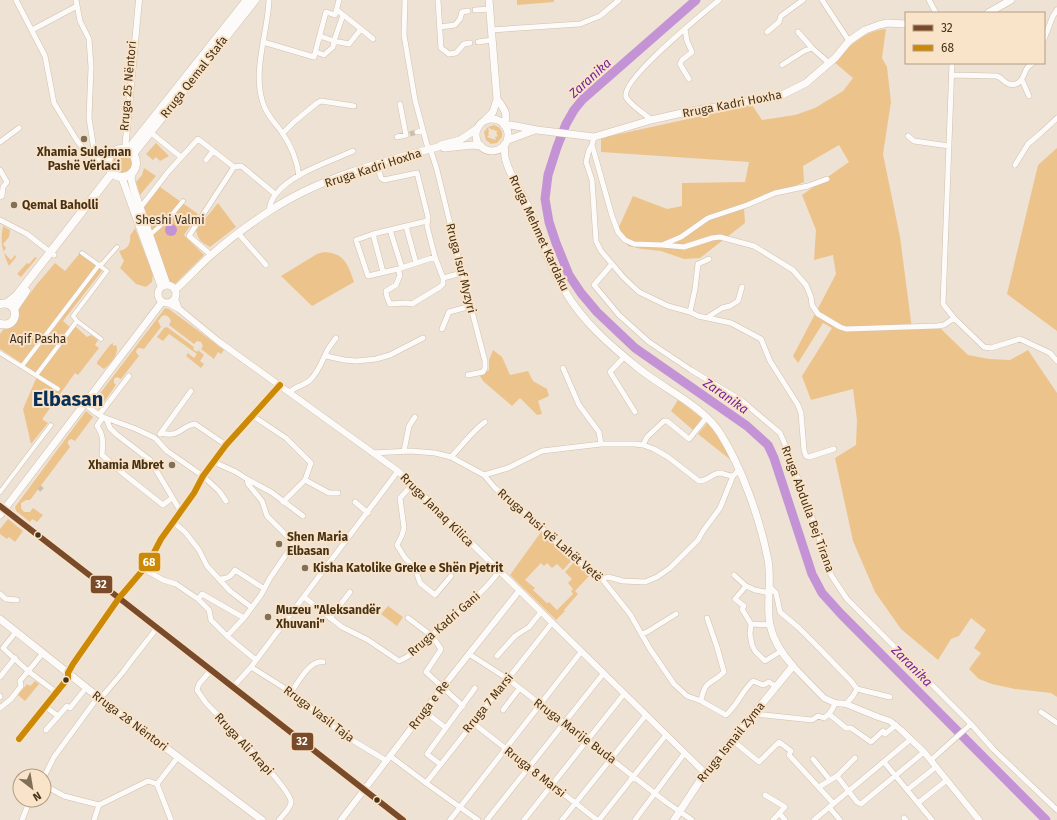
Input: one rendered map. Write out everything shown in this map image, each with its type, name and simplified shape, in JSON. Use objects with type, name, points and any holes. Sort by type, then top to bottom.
[{"type":"main road","name":"Rruga Qemal Stafa","points":[[127,151],[247,0]]},
{"type":"main road","name":"Rruga Qemal Stafa","points":[[127,151],[150,132],[255,0]]},
{"type":"main road","points":[[484,121],[492,119],[497,120],[504,124],[508,131],[506,142],[499,149],[493,151],[484,149],[476,138],[478,128],[484,121],[493,112],[497,99],[489,0]]},
{"type":"main road","points":[[990,12],[1011,0]]},
{"type":"main road","name":"Rruga Kadri Hoxha","points":[[504,124],[591,137],[651,120],[691,111],[778,97],[806,83],[829,63],[849,41],[865,30],[879,24],[905,24]]},
{"type":"main road","points":[[497,99],[515,125]]},
{"type":"main road","points":[[504,124],[506,118],[505,111]]},
{"type":"main road","name":"Rruga Kadri Hoxha","points":[[438,147],[460,140],[478,128]]},
{"type":"main road","name":"Rruga Kadri Hoxha","points":[[506,142],[537,130]]},
{"type":"main road","name":"Rruga Mehmet Kardaku","points":[[506,142],[506,162]]},
{"type":"main road","name":"Rruga Kadri Hoxha","points":[[175,290],[211,255],[238,233],[269,211],[308,190],[353,172],[430,149],[438,147],[481,146]]},
{"type":"main road","points":[[117,150],[127,151],[136,164],[132,174],[132,179],[164,286],[116,176],[108,164],[109,158],[117,150]]},
{"type":"main road","name":"Rruga Mehmet Kardaku","points":[[493,151],[506,162],[528,207],[546,253],[565,292],[586,319],[638,368],[707,417],[720,433],[740,469],[758,520],[769,568],[770,625],[781,651],[793,666]]},
{"type":"main road","points":[[116,176],[126,177],[132,174]]},
{"type":"main road","points":[[2,303],[17,295],[50,252],[116,176]]},
{"type":"main road","points":[[1,326],[13,320],[15,315],[14,309],[50,252]]},
{"type":"main road","points":[[164,286],[172,286],[175,290],[175,298],[165,302],[1,510],[158,628],[403,820]]},
{"type":"main road","points":[[164,286],[158,294],[165,302]]},
{"type":"main road","points":[[2,303],[14,309]]},
{"type":"main road","name":"Rruga 28 Nëntori","points":[[0,619],[99,698],[262,820]]},
{"type":"main road","name":"Rruga Ismail Zyma","points":[[674,820],[705,773],[793,666]]},
{"type":"street","points":[[16,0],[45,56],[54,103],[84,150],[108,164]]},
{"type":"street","points":[[76,0],[80,21],[89,39],[91,67],[89,118],[95,156]]},
{"type":"street","name":"Rruga 25 Nëntori","points":[[127,151],[138,0]]},
{"type":"street","points":[[269,0],[260,62],[261,96],[265,109],[296,156],[299,176]]},
{"type":"street","points":[[263,42],[314,58],[326,12],[335,15],[339,0]]},
{"type":"street","name":"Rruga Isuf Myzyri","points":[[404,0],[404,35],[415,100],[423,130],[437,170],[485,361],[485,368],[483,372],[468,375]]},
{"type":"street","points":[[438,0],[441,48],[449,54],[456,52],[464,44],[470,43]]},
{"type":"street","points":[[491,30],[580,24],[600,16],[619,0]]},
{"type":"street","points":[[651,120],[630,102],[626,97],[626,92],[637,76],[657,54],[719,0]]},
{"type":"street","points":[[767,32],[779,22],[781,16],[803,0]]},
{"type":"street","points":[[822,0],[849,41]]},
{"type":"street","points":[[929,0],[935,12]]},
{"type":"street","points":[[32,30],[77,6]]},
{"type":"street","points":[[475,10],[490,9]]},
{"type":"street","points":[[337,10],[373,39]]},
{"type":"street","points":[[1045,36],[1057,10]]},
{"type":"street","points":[[440,27],[455,25],[460,19],[462,12],[468,11]]},
{"type":"street","points":[[316,52],[324,55],[333,47],[343,15]]},
{"type":"street","points":[[320,36],[349,44],[361,29]]},
{"type":"street","points":[[685,29],[687,41],[692,52],[682,60],[680,64],[689,79]]},
{"type":"street","points":[[798,32],[812,48],[829,63]]},
{"type":"street","points":[[478,42],[492,40]]},
{"type":"street","points":[[782,65],[804,51],[812,48]]},
{"type":"street","points":[[952,64],[942,298],[943,304],[954,318],[984,347],[991,348],[1020,339],[1050,353],[1057,361]]},
{"type":"street","points":[[952,75],[1000,76],[1007,84],[1010,85],[1016,84],[1022,80],[1026,69],[1031,64]]},
{"type":"street","points":[[1022,80],[1029,96]]},
{"type":"street","points":[[282,133],[321,101],[354,106]]},
{"type":"street","points":[[397,137],[408,134],[400,104]]},
{"type":"street","points":[[1015,165],[1028,144],[1041,134],[1057,118]]},
{"type":"street","points":[[0,142],[19,128]]},
{"type":"street","points":[[417,132],[423,130]]},
{"type":"street","points":[[150,132],[181,157]]},
{"type":"street","points":[[908,136],[914,141],[949,146]]},
{"type":"street","points":[[591,137],[612,216],[618,232],[624,240],[644,246],[662,245],[684,247],[720,237],[754,246],[792,270],[806,285],[811,297],[812,305],[818,314],[846,329],[937,326],[954,318]]},
{"type":"street","points":[[140,208],[181,157],[198,139],[234,167],[241,166],[276,194]]},
{"type":"street","points":[[592,145],[586,162],[592,180],[596,241],[601,251],[624,278],[639,292],[668,306],[690,312],[698,316],[731,323],[761,339],[770,361],[798,405],[801,413],[804,450],[806,456],[808,457],[834,449]]},
{"type":"street","points":[[206,160],[213,151]]},
{"type":"street","points":[[269,211],[271,202],[276,194],[289,182],[352,151]]},
{"type":"street","points":[[377,164],[381,178],[384,180],[417,173],[428,217],[427,226],[443,278],[443,284],[412,304],[390,304],[387,297],[386,291],[396,285],[400,274],[400,268],[390,230]]},
{"type":"street","points":[[211,255],[189,236],[234,167]]},
{"type":"street","points":[[0,170],[7,182],[2,196],[0,197]]},
{"type":"street","points":[[662,245],[681,237],[708,218],[775,193],[808,186],[827,179]]},
{"type":"street","points":[[151,234],[169,218],[183,201]]},
{"type":"street","points":[[0,220],[27,234],[50,252],[21,284]]},
{"type":"street","points":[[427,221],[373,234],[356,240],[368,276],[400,268],[435,256]]},
{"type":"street","points":[[406,226],[416,263]]},
{"type":"street","points":[[238,233],[266,265]]},
{"type":"street","points":[[373,234],[383,272]]},
{"type":"street","points":[[22,366],[99,265],[102,264],[117,247]]},
{"type":"street","points":[[82,252],[107,271],[73,316],[77,321],[101,338]]},
{"type":"street","points":[[690,312],[698,264],[709,259]]},
{"type":"street","name":"Rruga Abdulla Bej Tirana","points":[[612,264],[594,283],[594,285],[596,290],[619,315],[649,342],[691,370],[741,400],[780,433],[802,489],[831,576],[847,599],[971,724],[994,750],[1057,810]]},
{"type":"street","points":[[443,278],[462,273]]},
{"type":"street","points":[[708,317],[722,308],[730,306],[738,301],[742,287]]},
{"type":"street","points":[[175,298],[179,309]]},
{"type":"street","name":"Rruga Janaq Kilica","points":[[165,302],[179,309],[218,340],[398,471],[705,773]]},
{"type":"street","points":[[442,329],[449,312],[471,306]]},
{"type":"street","points":[[37,374],[77,321]]},
{"type":"street","points":[[290,392],[295,386],[308,382],[323,362],[327,351],[336,338]]},
{"type":"street","points":[[326,356],[357,361],[376,359],[390,355],[423,338]]},
{"type":"street","points":[[0,353],[37,374],[58,389]]},
{"type":"street","points":[[625,356],[610,372],[634,412]]},
{"type":"street","points":[[564,368],[579,405],[599,432],[601,444]]},
{"type":"street","points":[[129,376],[101,415],[97,426],[103,440],[102,455],[130,480],[163,506],[172,498]]},
{"type":"street","points":[[19,740],[68,678],[68,673],[73,664],[119,598],[148,564],[161,539],[194,494],[203,476],[226,445],[280,385]]},
{"type":"street","points":[[155,438],[161,433],[191,391]]},
{"type":"street","points":[[85,404],[101,415],[155,438],[167,451],[203,476],[219,491],[226,501]]},
{"type":"street","points":[[101,415],[116,434],[150,460],[181,512]]},
{"type":"street","points":[[253,416],[286,438],[311,463],[305,480],[283,502]]},
{"type":"street","points":[[404,451],[409,426],[415,417]]},
{"type":"street","points":[[643,445],[647,437],[664,421],[667,421],[689,439],[707,417]]},
{"type":"street","points":[[451,457],[462,446],[474,430],[485,422]]},
{"type":"street","points":[[161,433],[175,434],[191,424],[195,424],[226,445]]},
{"type":"street","points":[[0,492],[51,425]]},
{"type":"street","points":[[484,475],[508,468],[542,451],[601,444],[643,445],[654,449],[668,457],[699,481],[718,473],[733,476]]},
{"type":"street","name":"Rruga Pusi që Lahët Vetë","points":[[372,453],[404,451],[435,453],[451,457],[484,475],[495,488],[538,523],[548,535],[575,559],[602,579],[626,608],[674,684],[686,696],[701,701],[726,715],[739,701],[740,696],[753,681],[762,685],[769,682],[775,686]]},
{"type":"street","points":[[214,462],[236,472],[271,492],[302,516]]},
{"type":"street","points":[[602,579],[608,577],[623,581],[645,582],[657,577],[670,568],[696,542],[718,512],[733,476],[740,469]]},
{"type":"street","points":[[233,688],[251,667],[398,471]]},
{"type":"street","points":[[227,636],[244,618],[261,595],[294,542],[267,516],[262,501],[248,484],[247,479]]},
{"type":"street","points":[[305,480],[329,493],[338,493]]},
{"type":"street","points":[[412,485],[400,498],[404,528],[396,545],[415,568],[420,582],[435,595],[451,576]]},
{"type":"street","points":[[355,502],[368,513]]},
{"type":"street","points":[[173,522],[199,550],[207,566],[230,591],[251,607]]},
{"type":"street","points":[[144,569],[163,580],[176,584],[198,599],[209,610],[211,620],[227,636],[256,660]]},
{"type":"street","points":[[220,579],[226,579],[235,570],[264,588]]},
{"type":"street","name":"Rruga Kadri Gani","points":[[304,597],[342,627],[368,640],[399,661],[419,648],[481,593],[499,571]]},
{"type":"street","points":[[734,575],[746,586],[755,590],[770,590],[776,593],[780,612],[799,628],[857,689],[890,697]]},
{"type":"street","points":[[746,586],[735,599],[744,606],[742,609],[751,624],[750,634],[752,645],[765,661],[781,651]]},
{"type":"street","name":"Rruga e Re","points":[[340,820],[519,591]]},
{"type":"street","points":[[330,618],[350,592]]},
{"type":"street","points":[[0,594],[6,599],[17,600]]},
{"type":"street","points":[[198,599],[202,594],[244,618]]},
{"type":"street","points":[[497,656],[515,636],[528,627],[541,612]]},
{"type":"street","points":[[642,634],[676,614]]},
{"type":"street","points":[[408,618],[432,636],[440,645],[440,652],[426,672],[463,706]]},
{"type":"street","points":[[701,701],[705,686],[710,682],[717,680],[724,672],[707,618]]},
{"type":"street","name":"Rruga 7 Marsi","points":[[426,783],[552,623]]},
{"type":"street","points":[[751,624],[770,625]]},
{"type":"street","points":[[48,768],[54,756],[99,698],[124,672],[131,660],[158,628]]},
{"type":"street","points":[[16,632],[3,648],[28,671],[57,693]]},
{"type":"street","points":[[450,820],[581,652]]},
{"type":"street","points":[[0,708],[11,699],[21,686],[20,681],[43,653]]},
{"type":"street","name":"Rruga Marije Buda","points":[[469,654],[508,679],[679,812],[692,820]]},
{"type":"street","points":[[0,677],[15,658]]},
{"type":"street","points":[[291,692],[310,666],[320,661],[323,662]]},
{"type":"street","name":"Rruga Mehmet Kardaku","points":[[793,666],[824,698],[835,703],[846,704],[896,725],[931,760],[979,820]]},
{"type":"street","name":"Rruga Vasil Taja","points":[[251,667],[291,692],[342,734],[388,758],[478,820]]},
{"type":"street","name":"Rruga Ali Arapi","points":[[211,670],[199,684],[197,690],[206,703],[268,768],[288,795],[291,803],[279,820]]},
{"type":"street","points":[[487,820],[603,674]]},
{"type":"street","points":[[46,730],[67,706],[70,708],[86,688]]},
{"type":"street","points":[[440,764],[427,754],[475,688]]},
{"type":"street","points":[[504,710],[520,689]]},
{"type":"street","points":[[846,704],[857,689]]},
{"type":"street","points":[[524,820],[624,694]]},
{"type":"street","points":[[754,714],[812,720],[818,716],[824,718],[829,714],[835,703]]},
{"type":"street","points":[[46,707],[58,716]]},
{"type":"street","points":[[424,711],[446,728]]},
{"type":"street","points":[[1041,712],[1057,723]]},
{"type":"street","points":[[829,714],[846,728],[852,728],[871,742],[883,731],[885,734],[896,725]]},
{"type":"street","points":[[562,820],[646,715]]},
{"type":"street","name":"Rruga 8 Marsi","points":[[473,723],[598,820]]},
{"type":"street","points":[[931,760],[971,724]]},
{"type":"street","points":[[598,820],[666,735]]},
{"type":"street","points":[[814,820],[911,739]]},
{"type":"street","points":[[732,740],[759,762],[779,742],[791,751],[789,755],[819,787],[840,820]]},
{"type":"street","points":[[837,776],[847,791],[857,802],[861,804],[924,752]]},
{"type":"street","points":[[635,820],[684,754]]},
{"type":"street","points":[[157,784],[178,757]]},
{"type":"street","points":[[819,787],[837,776],[855,758]]},
{"type":"street","points":[[813,759],[830,780]]},
{"type":"street","points":[[884,762],[932,820]]},
{"type":"street","points":[[907,790],[936,767]]},
{"type":"street","points":[[918,803],[947,780]]},
{"type":"street","points":[[52,789],[64,796],[99,805],[148,781],[157,784]]},
{"type":"street","points":[[157,784],[171,820]]},
{"type":"street","points":[[765,794],[785,807],[773,820]]},
{"type":"street","points":[[94,820],[99,805]]},
{"type":"street","points":[[22,820],[27,808]]},
{"type":"street","points":[[779,814],[785,820]]},
{"type":"green space","points":[[517,0],[554,0],[554,2],[517,5]]},
{"type":"green space","points":[[886,29],[882,58],[887,67],[891,102],[883,154],[900,237],[912,329],[941,329],[968,355],[989,359],[1010,360],[1028,350],[1057,393],[1057,697],[1051,693],[1015,689],[992,684],[979,679],[969,669],[981,653],[974,648],[986,630],[971,618],[959,636],[951,639],[938,660],[901,629],[875,592],[853,541],[835,458],[856,445],[857,420],[853,389],[811,400],[802,376],[832,328],[823,323],[798,363],[793,356],[836,274],[833,255],[814,260],[816,230],[802,195],[849,162],[839,145],[803,166],[804,182],[744,208],[745,223],[700,258],[684,259],[661,251],[628,246],[618,229],[633,196],[667,209],[682,206],[682,183],[745,182],[749,162],[601,152],[601,138],[752,105],[762,120],[795,115],[815,108],[843,91],[853,78],[834,62],[857,40],[870,33]]},
{"type":"green space","points":[[494,125],[501,130],[502,137],[497,143],[491,144],[486,140],[484,132],[488,127]],"holes":[[[488,127],[492,130],[494,129],[495,131],[498,131],[496,133],[498,136],[495,137],[496,140],[487,137],[489,135]]]},
{"type":"green space","points":[[156,143],[169,156],[160,161],[156,157],[153,160],[146,154]]},
{"type":"green space","points":[[1057,148],[1057,331],[1007,294],[1038,165]]},
{"type":"green space","points":[[118,154],[126,154],[132,160],[132,168],[126,174],[118,174],[112,168],[112,160]]},
{"type":"green space","points":[[144,168],[156,176],[140,195],[136,182],[142,175]]},
{"type":"green space","name":"Sheshi Valmi","points":[[160,187],[198,214],[184,235],[204,255],[175,284],[169,281],[144,207]]},
{"type":"green space","points":[[218,203],[236,227],[210,247],[200,240],[196,230]]},
{"type":"green space","points":[[3,226],[10,230],[9,237],[3,244],[6,248],[3,251],[2,237]]},
{"type":"green space","points":[[135,228],[153,274],[152,282],[146,287],[136,284],[120,268],[124,261],[119,251],[128,246],[130,236]]},
{"type":"green space","points":[[324,252],[337,255],[345,261],[354,282],[312,306],[281,276],[317,254]]},
{"type":"green space","points":[[4,253],[11,260],[15,255],[16,257],[9,266],[7,261]]},
{"type":"green space","name":"Aqif Pasha","points":[[80,253],[102,271],[63,321],[72,329],[75,326],[87,337],[91,335],[98,340],[95,345],[99,348],[78,375],[75,373],[43,418],[43,420],[48,423],[31,444],[23,409],[38,374],[0,349],[0,334],[37,284],[55,263],[65,271]]},
{"type":"green space","points":[[35,257],[37,258],[21,277],[17,274],[27,263],[29,264]]},
{"type":"green space","points":[[165,308],[169,309],[224,350],[221,354],[218,352],[214,359],[201,349],[203,346],[201,342],[197,341],[194,344],[169,325],[171,321],[166,315],[162,316],[158,321],[161,327],[144,349],[137,349],[136,352],[139,356],[121,379],[117,377],[114,379],[114,383],[116,385],[99,409],[92,404]]},
{"type":"green space","points":[[167,327],[194,347],[193,349],[197,352],[198,350],[204,355],[200,361],[204,364],[201,368],[186,356],[188,353],[194,358],[197,354],[169,334],[163,341],[157,337],[164,328]]},
{"type":"green space","points":[[113,343],[113,346],[116,345],[117,348],[116,355],[104,369],[97,364],[97,362]]},
{"type":"green space","points":[[493,350],[502,357],[510,375],[528,371],[533,381],[547,389],[549,396],[538,401],[542,414],[537,415],[520,398],[512,406],[483,381],[480,376],[489,370],[489,360]]},
{"type":"green space","points":[[678,400],[702,418],[693,430],[671,411]]},
{"type":"green space","points":[[86,411],[93,417],[75,441],[71,439],[68,441],[70,447],[30,500],[26,500],[21,503],[21,508],[24,512],[30,512],[33,508],[43,515],[37,522],[32,519],[30,522],[16,511],[15,507]]},
{"type":"green space","points":[[707,423],[717,435],[732,461],[698,434]]},
{"type":"green space","points":[[8,519],[23,531],[15,542],[9,537],[7,539],[0,534],[0,529]]},
{"type":"green space","points":[[541,532],[572,560],[563,570],[557,564],[552,568],[547,563],[544,566],[541,563],[525,580],[535,588],[533,590],[547,603],[549,602],[557,610],[573,594],[571,591],[573,589],[568,583],[572,579],[565,572],[574,562],[590,575],[575,591],[578,594],[556,620],[510,575]]},
{"type":"green space","points":[[388,606],[403,617],[397,626],[381,614]]},
{"type":"green space","points":[[35,681],[39,684],[25,701],[18,695],[27,684],[30,686]]},
{"type":"shaded area","points":[[169,224],[173,224],[177,230],[173,236],[169,236],[165,232],[165,228]]},
{"type":"waterway","name":"Zaranika","points":[[696,0],[583,99],[574,110],[566,124],[548,175],[545,199],[549,222],[569,275],[581,293],[597,312],[635,348],[747,426],[768,445],[774,458],[812,574],[822,593],[841,614],[1046,820]]},
{"type":"tunnel","points":[[410,134],[417,132]]},
{"type":"tunnel","points":[[39,487],[42,490]]},
{"type":"transit line","name":"68","points":[[19,739],[68,678],[68,673],[73,664],[119,598],[148,564],[161,539],[194,493],[203,476],[226,445],[280,385]]},
{"type":"transit line","name":"32","points":[[0,506],[403,820]]},
{"type":"place","name":"Xhamia Sulejman Pashë Vërlaci","points":[[84,139]]},
{"type":"place","name":"Qemal Baholli","points":[[14,205]]},
{"type":"place","name":"Xhamia Mbret","points":[[172,465]]},
{"type":"place","name":"Shen Maria Elbasan","points":[[279,544]]},
{"type":"place","name":"Kisha Katolike Greke e Shën Pjetrit","points":[[305,568]]},
{"type":"place","name":"Muzeu \"Aleksandër Xhuvani\"","points":[[268,617]]},
{"type":"district","name":"Elbasan","points":[[68,399]]}]
